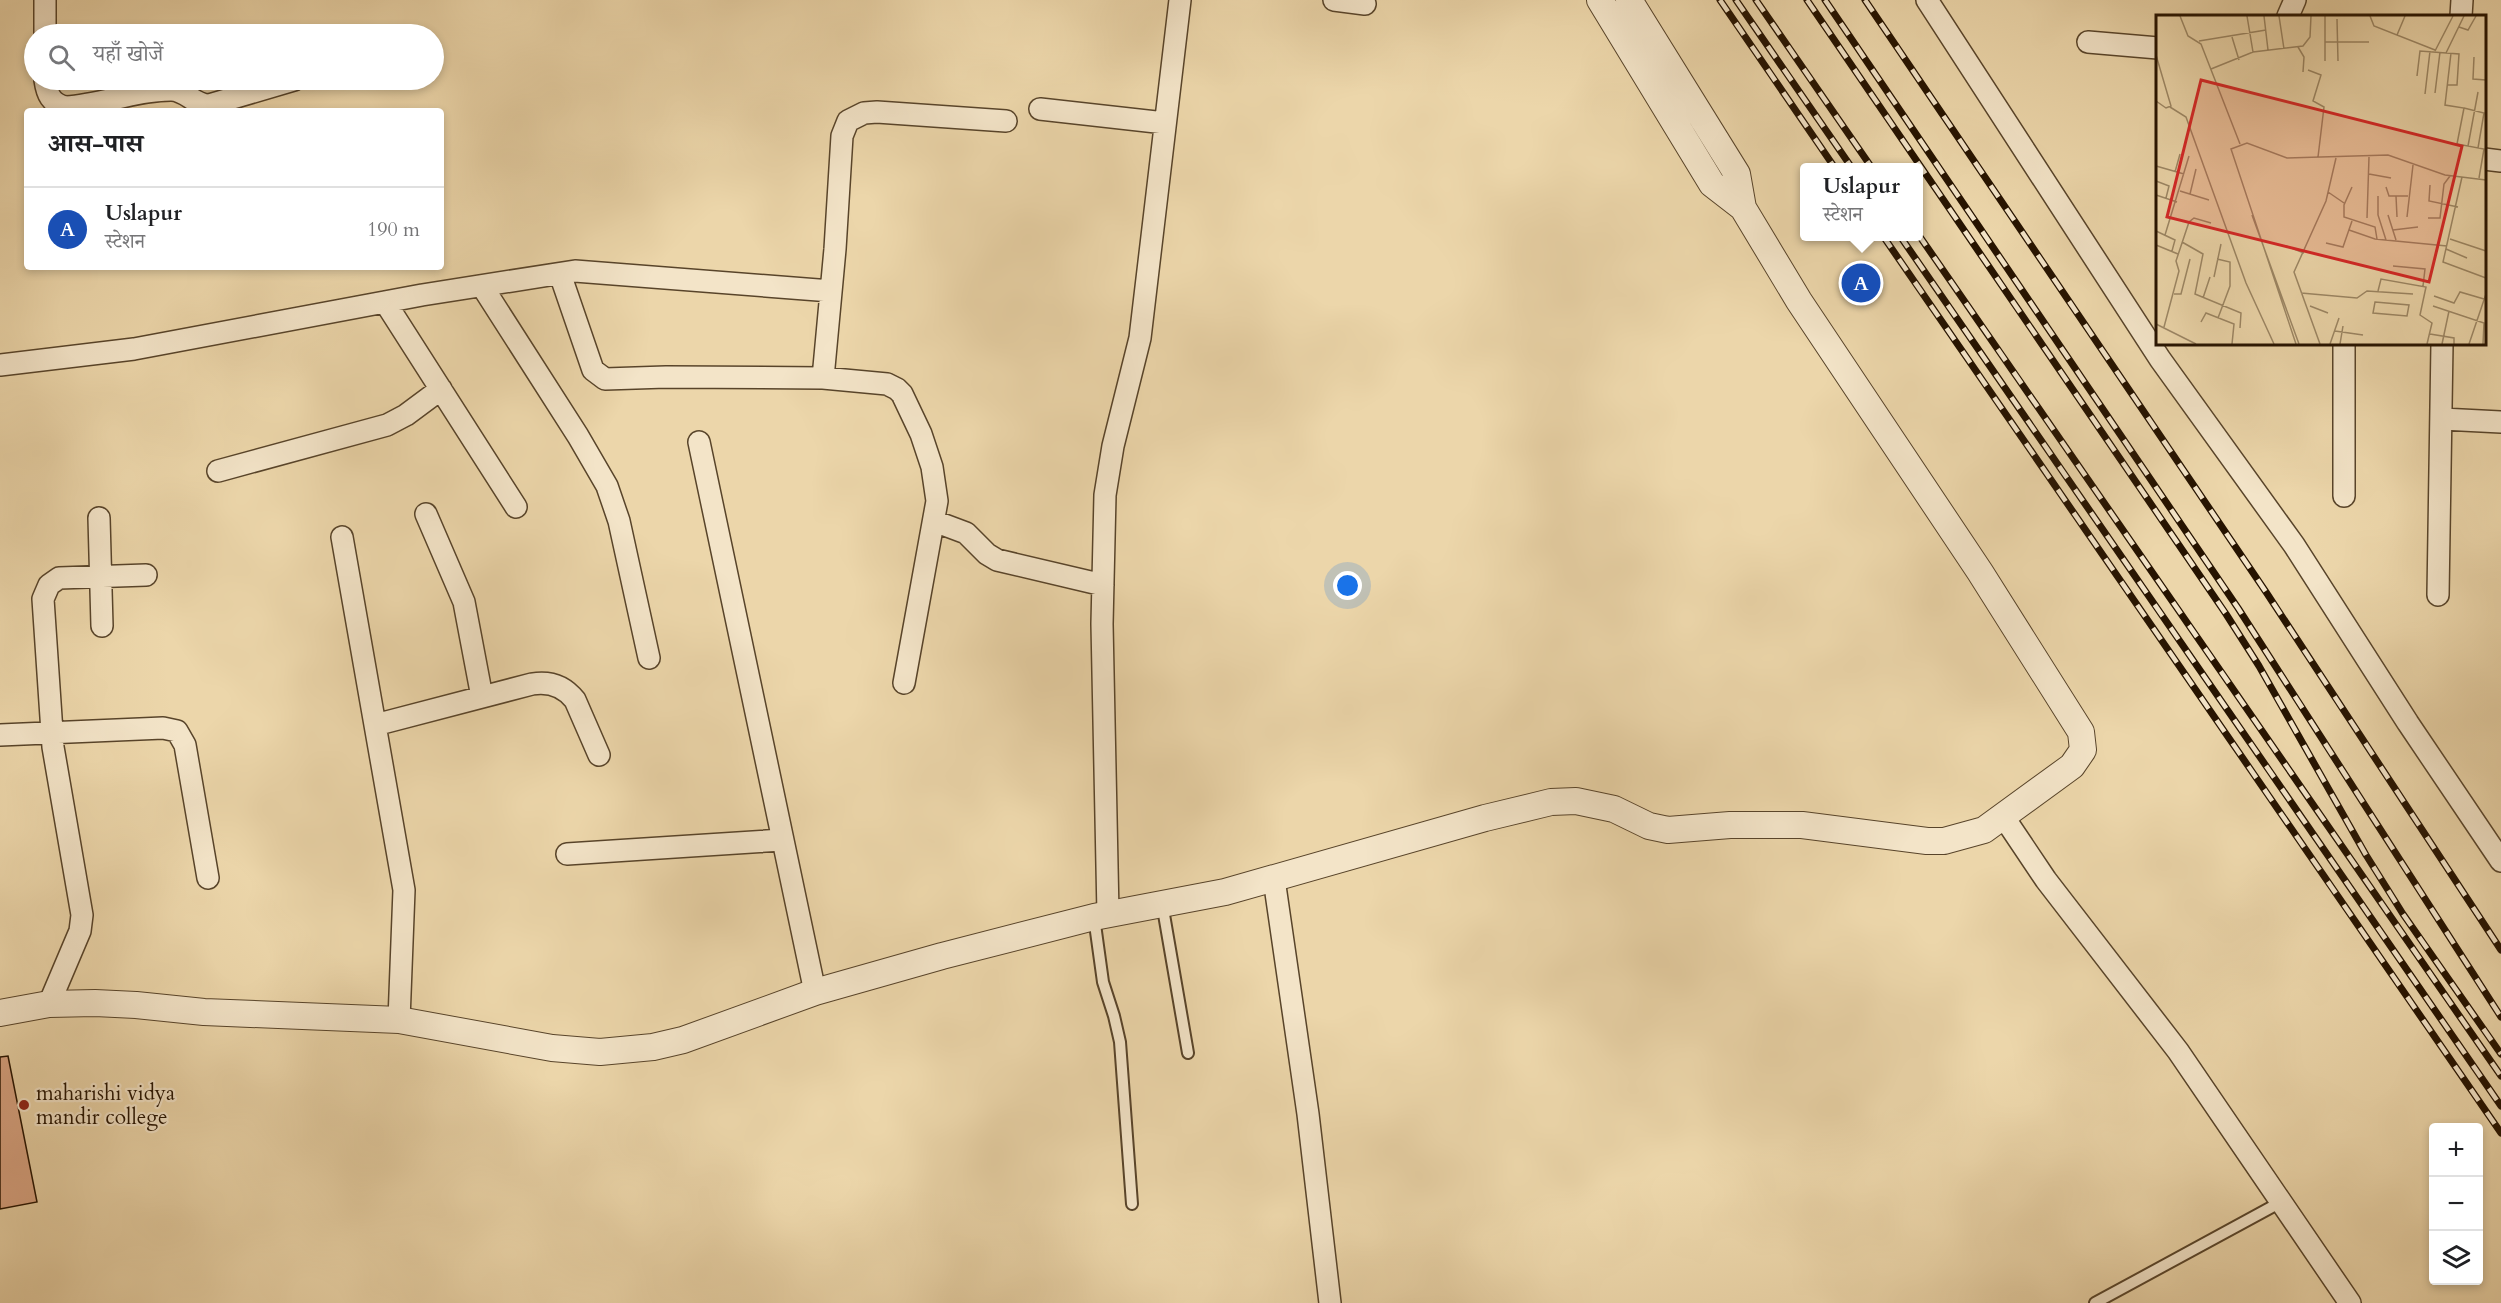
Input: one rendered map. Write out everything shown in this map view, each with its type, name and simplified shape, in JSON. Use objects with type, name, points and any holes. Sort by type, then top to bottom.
[{"type":"street","points":[[45,0],[45,24]]},
{"type":"street","points":[[1101,915],[1101,624],[1106,495],[1113,446],[1140,338],[1180,0]]},
{"type":"street","points":[[1334,0],[1365,4]]},
{"type":"street","points":[[0,1013],[50,1005],[136,1005],[204,1012],[399,1020],[552,1048],[600,1052],[653,1047],[683,1040],[815,992],[942,956],[1101,915],[1225,892],[1485,818],[1551,802],[1576,801],[1614,809],[1649,826],[1668,830],[1730,825],[1802,825],[1927,841],[1944,841],[1993,823],[2072,765],[2083,750],[2081,732],[1980,572],[1799,301],[1743,208],[1712,184],[1630,16],[1600,0]]},
{"type":"street","points":[[1927,0],[2160,360],[2294,545],[2408,723],[2501,861]]},
{"type":"street","points":[[2288,15],[2295,0]]},
{"type":"street","points":[[2461,15],[2462,0]]},
{"type":"street","points":[[2088,42],[2156,48]]},
{"type":"street","points":[[48,90],[49,96],[59,105],[66,107],[158,90],[175,90],[195,102],[209,105],[260,90]]},
{"type":"street","points":[[1040,109],[1165,123]]},
{"type":"street","points":[[823,378],[842,136],[848,122],[864,113],[877,112],[1006,121]]},
{"type":"street","points":[[2486,159],[2501,161]]},
{"type":"street","points":[[0,365],[134,349],[385,302],[575,271],[831,291]]},
{"type":"street","points":[[560,274],[593,370],[600,378],[609,380],[666,377],[823,378],[887,384],[902,394],[921,434],[932,467],[937,501],[904,683]]},
{"type":"street","points":[[482,286],[579,436],[607,486],[619,521],[649,658]]},
{"type":"street","points":[[385,302],[516,507]]},
{"type":"street","points":[[2344,345],[2344,496]]},
{"type":"street","points":[[2438,595],[2442,345]]},
{"type":"street","points":[[218,471],[387,425],[406,415],[441,389]]},
{"type":"street","points":[[2442,419],[2501,422]]},
{"type":"street","points":[[699,442],[815,992]]},
{"type":"street","points":[[426,514],[464,602],[482,697]]},
{"type":"street","points":[[99,518],[102,626]]},
{"type":"street","points":[[934,521],[966,533],[987,554],[997,560],[1103,585]]},
{"type":"street","points":[[342,537],[404,890],[399,1020]]},
{"type":"street","points":[[50,1005],[82,923],[52,733],[43,599],[49,585],[55,580],[146,575]]},
{"type":"street","points":[[375,726],[542,682],[560,687],[575,700],[599,755]]},
{"type":"street","points":[[0,735],[163,728],[177,731],[185,745],[208,878]]},
{"type":"street","points":[[1993,823],[2046,880],[2178,1051],[2350,1303]]},
{"type":"street","points":[[567,854],[782,840]]},
{"type":"street","points":[[1275,879],[1308,1114],[1330,1303]]},
{"type":"lane","points":[[1162,903],[1188,1053]]},
{"type":"lane","points":[[1101,915],[1103,982],[1118,1030],[1132,1204]]},
{"type":"lane","points":[[2095,1303],[2281,1202]]},
{"type":"building","points":[[8,1056],[37,1202],[0,1209],[0,1057]]},
{"type":"railway","points":[[1720,0],[1832,163]]},
{"type":"railway","points":[[1736,0],[1849,163]]},
{"type":"railway","points":[[1756,0],[1869,163]]},
{"type":"railway","points":[[1807,0],[1918,163]]},
{"type":"railway","points":[[1825,0],[2238,608],[2501,1017]]},
{"type":"railway","points":[[1865,0],[2266,592],[2501,950]]},
{"type":"railway","points":[[1923,170],[2226,614],[2259,666],[2366,855],[2403,914],[2501,1054]]},
{"type":"railway","points":[[1886,241],[2501,1133]]},
{"type":"railway","points":[[1903,241],[2501,1106]]},
{"type":"railway","points":[[1923,241],[2501,1076]]},
{"type":"place","name":"Uslapur","points":[[1861,283]]},
{"type":"place","name":"maharishi vidya mandir college","points":[[24,1105]]}]
